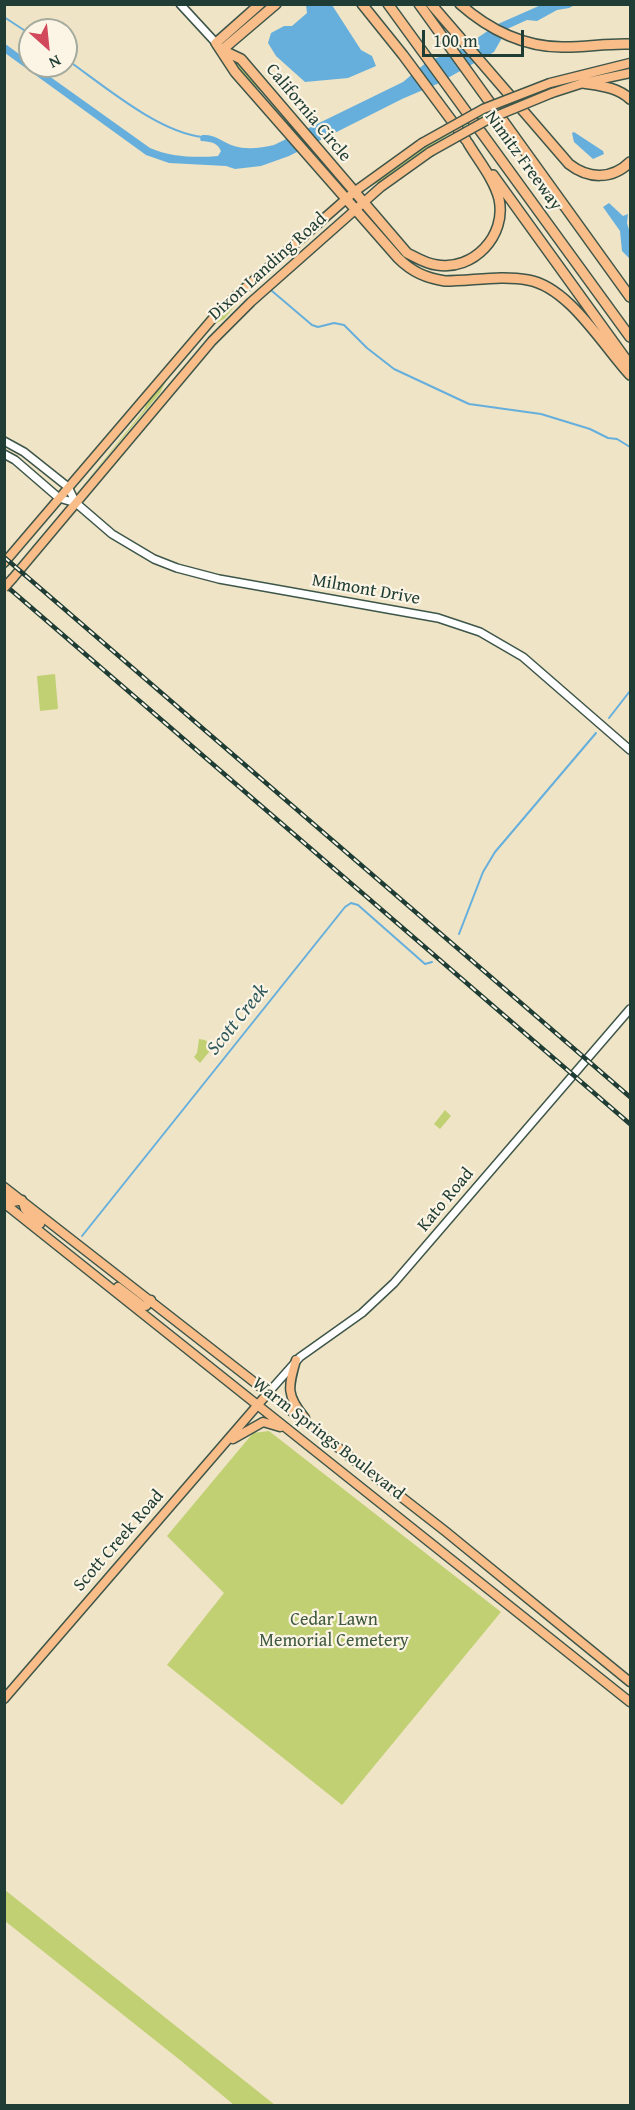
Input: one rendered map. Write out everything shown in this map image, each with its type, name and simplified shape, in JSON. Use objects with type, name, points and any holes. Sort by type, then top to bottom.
[{"type":"highway","points":[[219,47],[260,4]]},
{"type":"highway","points":[[219,47],[276,4]]},
{"type":"highway","points":[[362,4],[492,173],[630,365]]},
{"type":"highway","points":[[368,4],[403,55]]},
{"type":"highway","name":"Nimitz Freeway","points":[[388,4],[630,337]]},
{"type":"highway","name":"Nimitz Freeway","points":[[419,4],[630,297]]},
{"type":"highway","points":[[431,4],[558,153],[575,169],[591,175],[607,175],[622,170],[630,162]]},
{"type":"highway","points":[[460,4],[492,28],[517,39],[539,45],[564,47],[630,45]]},
{"type":"highway","name":"California Circle","points":[[219,47],[241,59],[407,253],[420,260],[445,266],[463,263],[485,249],[495,234],[500,207],[493,184],[468,143]]},
{"type":"highway","name":"California Circle","points":[[219,47],[230,66],[280,125],[405,266],[423,276],[445,281],[525,279],[551,289],[580,316],[630,375]]},
{"type":"highway","points":[[584,83],[610,87],[630,99]]},
{"type":"main road","name":"Dixon Landing Road","points":[[4,563],[220,310],[354,192],[422,143],[483,109],[550,83],[630,63]]},
{"type":"main road","name":"Dixon Landing Road","points":[[4,588],[212,341],[251,302],[390,180],[430,152],[489,119],[552,93],[584,83],[630,74]]},
{"type":"main road","name":"Warm Springs Boulevard","points":[[4,1187],[445,1531],[630,1682]]},
{"type":"main road","points":[[4,1195],[14,1202],[22,1200],[33,1219],[77,1253],[83,1264]]},
{"type":"main road","name":"Warm Springs Boulevard","points":[[4,1203],[630,1702]]},
{"type":"main road","points":[[97,1276],[108,1279],[143,1306],[151,1300]]},
{"type":"main road","points":[[296,1360],[289,1391],[294,1405],[317,1432]]},
{"type":"main road","name":"Scott Creek Road","points":[[4,1699],[268,1393]]},
{"type":"main road","points":[[225,1444],[263,1422],[294,1433]]},
{"type":"street","name":"California Circle","points":[[180,4],[219,47]]},
{"type":"street","name":"Milmont Drive","points":[[4,441],[24,452],[68,487],[76,502],[112,534],[132,548],[177,568],[219,579],[438,618],[480,632],[523,657],[630,750]]},
{"type":"street","name":"Milmont Drive","points":[[4,454],[15,460],[59,498],[76,502]]},
{"type":"street","name":"Kato Road","points":[[268,1393],[296,1360],[371,1306],[394,1283],[630,1009]]},
{"type":"green space","points":[[235,61],[337,177],[262,92],[245,78]]},
{"type":"green space","points":[[622,70],[559,85],[511,103],[444,138],[371,186],[415,154],[488,112],[514,100],[567,81]]},
{"type":"green space","points":[[330,221],[239,301],[224,319],[209,327]]},
{"type":"green space","points":[[197,343],[166,381],[160,393],[81,488],[144,410],[149,399]]},
{"type":"green space","points":[[55,674],[58,709],[40,711],[37,676]]},
{"type":"green space","points":[[199,1039],[205,1040],[213,1047],[200,1063],[194,1057],[197,1053]]},
{"type":"green space","points":[[445,1110],[451,1116],[440,1129],[434,1124]]},
{"type":"green space","name":"Cedar Lawn Memorial Cemetery","points":[[269,1431],[501,1612],[342,1805],[167,1665],[224,1593],[167,1536],[253,1433]]},
{"type":"green space","points":[[5,1890],[275,2105],[234,2105],[5,1921]]},
{"type":"water","points":[[306,5],[332,5],[361,50],[372,56],[376,66],[348,78],[305,82],[276,56],[268,43],[271,33],[284,26],[292,26],[307,13]]},
{"type":"water","points":[[541,5],[575,5],[557,10],[537,21],[527,20],[507,29],[494,52],[437,84],[402,99],[289,156],[261,166],[235,169],[226,166],[169,163],[146,155],[40,78],[52,78],[150,148],[183,156],[218,156],[221,151],[218,146],[201,141],[202,135],[244,148],[274,145],[403,82],[428,61],[461,49],[498,24]]},
{"type":"water","points":[[4,43],[18,53],[18,62],[5,53]]},
{"type":"water","points":[[574,132],[603,151],[604,154],[593,159],[574,142],[572,133]]},
{"type":"water","points":[[609,203],[623,216],[628,214],[630,259],[622,251],[620,231],[603,207]]},
{"type":"waterway","points":[[4,17],[18,26]]},
{"type":"waterway","points":[[78,68],[132,106],[168,127],[203,137]]},
{"type":"waterway","points":[[315,119],[316,124]]},
{"type":"waterway","points":[[272,291],[312,325],[318,327],[334,323],[344,325],[367,348],[394,369],[469,404],[541,414],[590,429],[608,438],[617,439],[630,447]]},
{"type":"waterway","name":"Scott Creek","points":[[609,718],[630,691]]},
{"type":"waterway","name":"Scott Creek","points":[[459,934],[483,872],[495,852],[596,733]]},
{"type":"waterway","name":"Scott Creek","points":[[82,1236],[345,907],[351,903],[358,905],[425,964],[432,962]]},
{"type":"railway","points":[[4,557],[630,1097]]},
{"type":"railway","points":[[4,584],[630,1124]]}]
